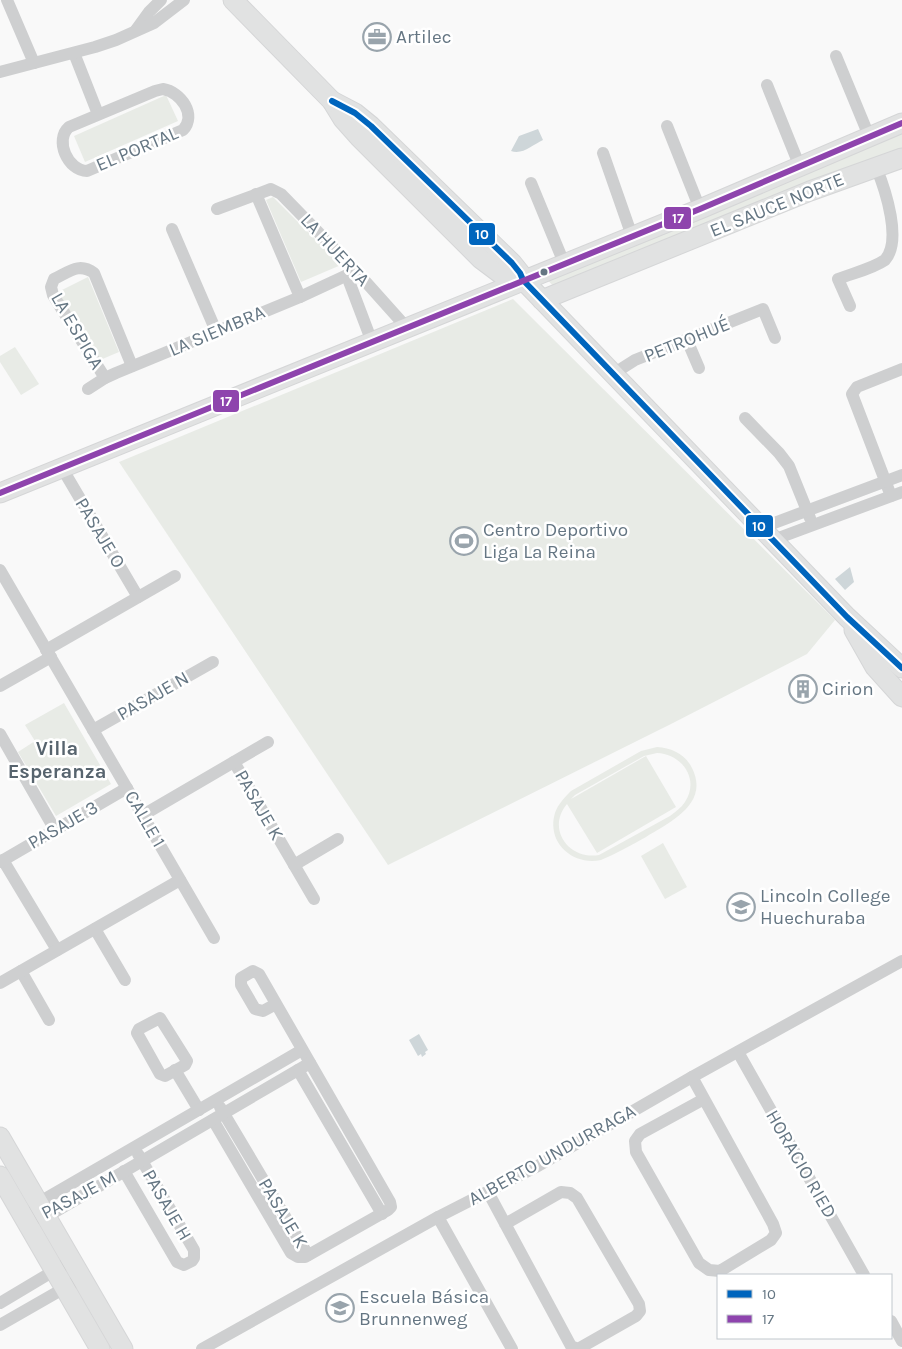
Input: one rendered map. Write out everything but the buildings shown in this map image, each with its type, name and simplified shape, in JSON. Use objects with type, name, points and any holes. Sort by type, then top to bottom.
[{"type":"street","points":[[7,0],[34,63]]},
{"type":"street","points":[[136,30],[149,12],[161,0]]},
{"type":"street","points":[[0,72],[116,40],[162,18],[184,0]]},
{"type":"street","points":[[233,0],[332,101],[343,119],[359,137],[481,259],[501,274],[523,280],[847,617],[902,668]]},
{"type":"street","points":[[74,53],[98,114]]},
{"type":"street","points":[[836,56],[869,136]]},
{"type":"street","points":[[767,85],[800,167],[801,180],[810,192]]},
{"type":"street","name":"EL PORTAL","points":[[163,89],[177,95],[186,106],[190,116],[187,126],[179,133],[91,169],[78,170],[72,165],[64,148],[62,140],[64,133],[73,124],[98,114],[163,89]]},
{"type":"street","points":[[0,493],[700,209],[902,123]]},
{"type":"street","points":[[667,126],[700,209]]},
{"type":"street","points":[[603,153],[632,236]]},
{"type":"street","name":"EL SAUCE NORTE","points":[[542,300],[810,192],[902,158]]},
{"type":"street","points":[[850,306],[838,279],[887,259],[900,247],[898,224],[876,167]]},
{"type":"street","points":[[531,183],[564,263]]},
{"type":"street","name":"LA HUERTA","points":[[217,209],[271,189],[281,194],[352,274],[407,328]]},
{"type":"street","name":"LA HUERTA","points":[[256,194],[300,297]]},
{"type":"street","points":[[172,230],[216,331]]},
{"type":"street","name":"LA ESPIGA","points":[[105,378],[53,295],[51,287],[54,279],[79,267],[94,273],[132,366]]},
{"type":"street","points":[[352,274],[372,342]]},
{"type":"street","name":"LA SIEMBRA","points":[[88,389],[105,378],[132,366],[352,274]]},
{"type":"street","name":"PETROHUÉ","points":[[614,374],[635,360],[763,310],[775,338]]},
{"type":"street","points":[[687,340],[700,368]]},
{"type":"street","points":[[767,534],[812,525],[897,494],[886,482],[852,394],[857,387],[902,369]]},
{"type":"street","points":[[745,418],[789,466],[812,525]]},
{"type":"street","name":"PASAJE O","points":[[62,468],[138,597]]},
{"type":"street","points":[[767,534],[807,511],[902,475]]},
{"type":"street","name":"CALLE 1","points":[[0,570],[214,938]]},
{"type":"street","points":[[0,686],[138,597],[175,576]]},
{"type":"street","points":[[847,617],[875,667],[902,697]]},
{"type":"street","name":"PASAJE N","points":[[93,730],[213,662]]},
{"type":"street","points":[[0,734],[55,830]]},
{"type":"street","points":[[143,815],[268,742]]},
{"type":"street","name":"PASAJE K","points":[[234,762],[314,899]]},
{"type":"street","name":"PASAJE 3","points":[[2,861],[127,788]]},
{"type":"street","points":[[294,865],[338,839]]},
{"type":"street","points":[[2,861],[57,950]]},
{"type":"street","points":[[0,983],[180,880]]},
{"type":"street","points":[[95,929],[125,980]]},
{"type":"street","name":"ALBERTO UNDURRAGA","points":[[202,1349],[438,1217],[536,1168],[692,1077],[902,961]]},
{"type":"street","points":[[21,971],[48,1020]]},
{"type":"street","points":[[276,1004],[390,1202],[386,1210],[308,1255]]},
{"type":"street","points":[[157,1018],[162,1020],[187,1061],[186,1064],[176,1070],[165,1076],[160,1074],[138,1034],[138,1029],[157,1018]]},
{"type":"street","name":"PASAJE M","points":[[26,1220],[134,1148],[302,1050]]},
{"type":"street","name":"HORACIO RIED","points":[[738,1052],[863,1274]]},
{"type":"street","name":"PASAJE M","points":[[42,1210],[124,1171],[310,1064]]},
{"type":"street","points":[[176,1070],[199,1110]]},
{"type":"street","points":[[298,1070],[386,1210]]},
{"type":"street","points":[[692,1077],[773,1224],[776,1233],[771,1240],[720,1271],[708,1270],[699,1263],[636,1152],[635,1146],[635,1140],[640,1134],[704,1099]]},
{"type":"street","name":"PASAJE K","points":[[213,1120],[292,1253],[298,1258],[308,1255],[216,1100]]},
{"type":"street","points":[[0,1137],[123,1349]]},
{"type":"street","name":"PASAJE H","points":[[124,1171],[175,1260],[180,1264],[188,1264],[194,1258],[194,1250],[134,1148]]},
{"type":"street","points":[[0,1176],[100,1349]]},
{"type":"street","points":[[488,1192],[505,1224],[571,1346],[578,1348],[636,1316],[640,1311],[639,1304],[577,1198],[570,1193],[561,1192],[505,1224]]},
{"type":"street","points":[[438,1217],[512,1349]]},
{"type":"street","points":[[0,1303],[72,1260]]},
{"type":"street","points":[[0,1325],[82,1278]]},
{"type":"street","points":[[892,1324],[902,1341]]},
{"type":"shaded area","points":[[166,95],[178,121],[85,162],[74,136]]},
{"type":"shaded area","points":[[902,128],[902,153],[557,290],[539,271]]},
{"type":"shaded area","points":[[538,129],[543,140],[523,151],[511,151],[519,136]]},
{"type":"shaded area","points":[[273,197],[341,265],[301,282],[266,200]]},
{"type":"shaded area","points":[[88,277],[119,352],[100,360],[58,292]]},
{"type":"shaded area","name":"Centro Deportivo Liga La Reina","points":[[513,299],[835,620],[807,654],[388,865],[119,462]]},
{"type":"shaded area","points":[[15,347],[39,384],[21,395],[0,362],[0,356]]},
{"type":"shaded area","points":[[850,567],[854,582],[845,590],[835,579]]},
{"type":"shaded area","points":[[64,703],[111,784],[56,816],[18,752],[35,741],[25,725]]},
{"type":"shaded area","points":[[657,747],[663,748],[673,750],[686,759],[692,768],[696,781],[696,792],[692,802],[666,825],[607,858],[591,861],[572,856],[558,843],[554,834],[555,813],[560,804],[571,791],[641,751]],"holes":[[[657,753],[666,754],[681,763],[689,777],[689,793],[685,802],[678,810],[599,855],[578,853],[570,848],[560,832],[559,823],[561,814],[567,804],[597,853],[676,807],[646,756],[571,799],[644,756]]]},
{"type":"shaded area","points":[[663,843],[687,887],[665,899],[641,856]]},
{"type":"shaded area","points":[[419,1034],[428,1050],[422,1057],[421,1054],[418,1056],[409,1040]]},
{"type":"transit line","name":"10","points":[[332,101],[355,113],[371,126],[512,263],[523,280],[847,617],[902,668]]},
{"type":"transit line","name":"17","points":[[0,493],[700,209],[902,123]]},
{"type":"place","name":"Artilec","points":[[377,37]]},
{"type":"place","name":"Centro Deportivo Liga La Reina","points":[[464,541]]},
{"type":"place","name":"Cirion","points":[[803,689]]},
{"type":"place","name":"Lincoln College Huechuraba","points":[[741,907]]},
{"type":"place","name":"Escuela Básica Brunnenweg","points":[[340,1308]]},
{"type":"district","name":"Villa Esperanza","points":[[57,760]]}]
